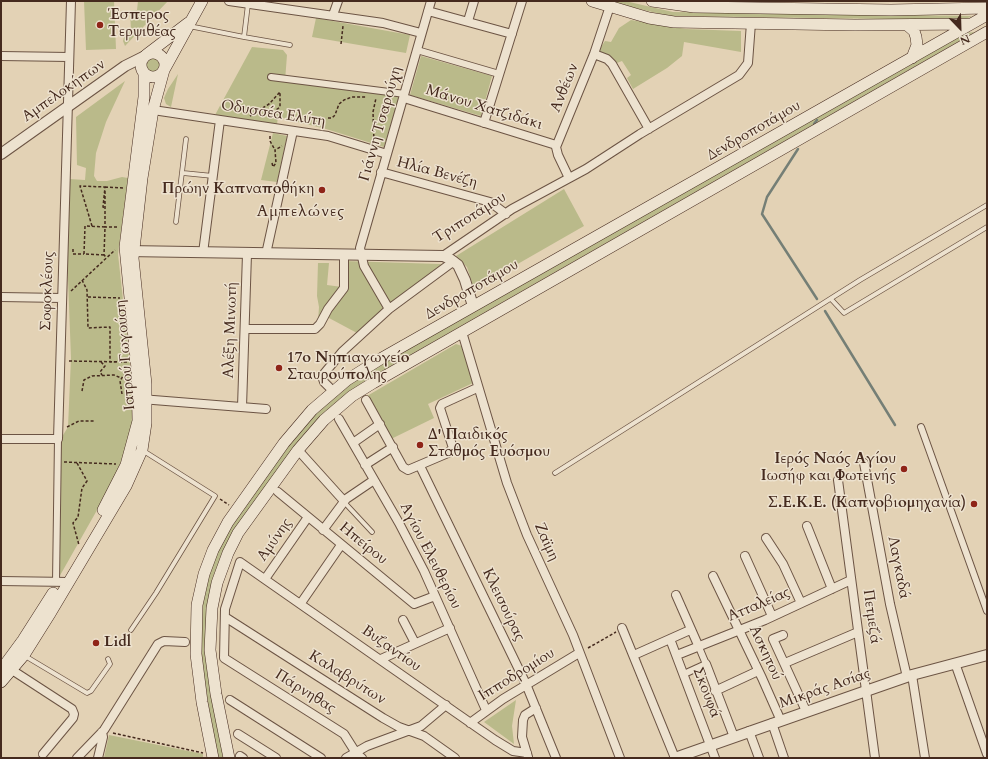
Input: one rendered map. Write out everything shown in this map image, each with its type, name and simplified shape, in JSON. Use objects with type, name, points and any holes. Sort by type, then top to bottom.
[{"type":"main road","name":"Ιατρού Γωγούση","points":[[1,682],[6,668],[131,476],[142,450],[145,430],[143,399],[126,250],[153,110],[164,70],[202,1]]},
{"type":"main road","points":[[592,1],[649,18],[668,21],[907,25],[987,24]]},
{"type":"main road","points":[[652,1],[677,6],[703,4],[822,4],[905,10],[987,8]]},
{"type":"main road","name":"Δενδροποτάμου","points":[[212,757],[198,677],[196,643],[198,605],[201,584],[210,557],[221,532],[293,431],[312,410],[333,391],[382,358],[987,15]]},
{"type":"main road","name":"Ιατρού Γωγούση","points":[[145,56],[190,23]]},
{"type":"main road","points":[[907,25],[914,31],[916,37],[917,45],[912,58]]},
{"type":"main road","name":"Δενδροποτάμου","points":[[237,757],[216,694],[210,650],[212,608],[217,583],[228,553],[238,532],[298,450],[324,420],[352,396],[987,32]]},
{"type":"main road","points":[[152,53],[160,55],[164,61],[164,70],[157,77],[150,77],[144,74],[141,66],[145,56],[152,53]]},
{"type":"main road","name":"Ιατρού Γωγούση","points":[[6,668],[24,655],[126,465],[138,421],[143,399],[137,372],[128,297],[126,250],[127,227],[144,97],[144,74]]},
{"type":"street","name":"Σοφοκλέους","points":[[62,582],[57,462],[71,1]]},
{"type":"street","points":[[229,1],[391,24],[421,33]]},
{"type":"street","points":[[333,15],[338,1]]},
{"type":"street","name":"Γιάννη Τσαρούχη","points":[[360,254],[386,154],[431,1]]},
{"type":"street","points":[[468,21],[474,1]]},
{"type":"street","points":[[484,123],[522,1]]},
{"type":"street","name":"Ανθέων","points":[[556,145],[594,54],[610,6]]},
{"type":"street","points":[[428,11],[512,34]]},
{"type":"street","name":"Τριποτάμου","points":[[126,250],[247,254],[442,256],[506,214],[569,178],[742,72],[748,63],[751,23]]},
{"type":"street","points":[[417,50],[499,74]]},
{"type":"street","points":[[594,54],[607,59],[612,64],[649,128]]},
{"type":"street","points":[[1,56],[69,56]]},
{"type":"street","name":"Αμπελοκήπων","points":[[1,154],[125,66],[145,56]]},
{"type":"street","name":"Αμπελοκήπων","points":[[125,66],[137,67],[144,74]]},
{"type":"street","points":[[271,77],[390,92],[404,96]]},
{"type":"street","name":"Μάνου Χατζιδάκι","points":[[404,96],[556,145]]},
{"type":"street","name":"Οδυσσέα Ελύτη","points":[[153,110],[328,136],[374,149],[386,154]]},
{"type":"street","points":[[204,253],[220,120]]},
{"type":"street","points":[[266,254],[293,131]]},
{"type":"street","points":[[556,145],[557,153],[569,178]]},
{"type":"street","name":"Ηλία Βενέζη","points":[[381,172],[490,202],[506,214]]},
{"type":"street","name":"Αλέξη Μινωτή","points":[[242,407],[247,254]]},
{"type":"street","points":[[245,329],[315,329],[344,288],[344,254]]},
{"type":"street","points":[[360,254],[365,268],[389,309]]},
{"type":"street","points":[[442,256],[454,262],[465,280],[472,306]]},
{"type":"street","points":[[333,391],[322,379],[323,372],[361,334],[389,309],[454,262]]},
{"type":"street","points":[[1,297],[62,298]]},
{"type":"street","name":"Ζαϊμη","points":[[462,332],[477,388],[507,484],[527,535],[579,653],[620,758]]},
{"type":"street","points":[[366,400],[403,467],[408,470],[448,453],[453,448],[440,408],[442,404],[477,388]]},
{"type":"street","points":[[143,399],[266,409]]},
{"type":"street","name":"Αγίου Ελευθερίου","points":[[339,419],[399,523],[450,628],[486,710]]},
{"type":"street","points":[[353,443],[380,424]]},
{"type":"street","points":[[921,427],[987,611]]},
{"type":"street","points":[[1,439],[58,439]]},
{"type":"street","points":[[365,465],[392,447]]},
{"type":"street","points":[[298,450],[344,501]]},
{"type":"street","name":"Λαγκαδά","points":[[864,463],[894,625],[910,676],[925,758]]},
{"type":"street","name":"Κλεισούρας","points":[[420,466],[526,684],[556,758]]},
{"type":"street","points":[[323,530],[344,501],[374,480]]},
{"type":"street","name":"Πετμεζά","points":[[838,480],[875,758]]},
{"type":"street","name":"Ηπείρου","points":[[278,492],[414,604],[435,596]]},
{"type":"street","name":"Αμύνης","points":[[265,579],[308,517]]},
{"type":"street","points":[[808,526],[832,588]]},
{"type":"street","points":[[766,538],[783,564],[801,602]]},
{"type":"street","points":[[301,603],[342,545]]},
{"type":"street","points":[[745,556],[772,616]]},
{"type":"street","name":"Βυζαντίου","points":[[225,617],[228,596],[240,562],[380,658],[470,723],[513,752],[527,756]]},
{"type":"street","name":"Ασκητού","points":[[713,576],[758,671],[776,722],[784,758]]},
{"type":"street","name":"Ατταλείας","points":[[677,655],[698,645],[772,616],[851,580]]},
{"type":"street","points":[[1,581],[62,582]]},
{"type":"street","points":[[676,595],[706,664],[734,737]]},
{"type":"street","name":"Πάρνηθας","points":[[225,617],[224,658],[341,732],[350,740],[355,751],[362,758]]},
{"type":"street","name":"Καλαβρύτων","points":[[225,617],[383,718],[399,727],[424,736],[455,758]]},
{"type":"street","points":[[403,620],[415,643]]},
{"type":"street","points":[[380,658],[450,628]]},
{"type":"street","points":[[622,628],[675,758]]},
{"type":"street","points":[[634,655],[690,630]]},
{"type":"street","points":[[785,663],[858,632]]},
{"type":"street","points":[[783,635],[773,639],[806,711]]},
{"type":"street","name":"Σκουφά","points":[[670,639],[715,758]]},
{"type":"street","points":[[78,758],[103,731],[158,644],[167,641],[185,642]]},
{"type":"street","name":"Ιπποδρομίου","points":[[470,723],[486,710],[526,684],[579,653]]},
{"type":"street","name":"Μικράς Ασίας","points":[[675,758],[806,711],[910,676],[987,655]]},
{"type":"street","points":[[684,674],[706,664]]},
{"type":"street","points":[[955,664],[987,754]]},
{"type":"street","points":[[6,668],[72,709],[74,714],[73,718],[43,754]]},
{"type":"street","points":[[715,690],[758,671]]},
{"type":"street","points":[[230,700],[321,758]]},
{"type":"street","points":[[346,758],[355,751],[425,724],[446,705]]},
{"type":"street","name":"Βυζαντίου","points":[[527,756],[522,737],[523,720],[525,715],[536,708]]},
{"type":"street","points":[[98,758],[103,731]]},
{"type":"street","points":[[749,731],[759,758]]},
{"type":"street","points":[[238,734],[264,755],[276,758]]},
{"type":"lane","points":[[244,37],[252,4]]},
{"type":"lane","points":[[190,23],[200,30],[290,44]]},
{"type":"lane","points":[[176,222],[186,139]]},
{"type":"lane","points":[[182,173],[213,176]]},
{"type":"lane","points":[[555,473],[831,299],[987,205]]},
{"type":"lane","points":[[831,299],[844,313],[987,227]]},
{"type":"lane","points":[[131,630],[156,593],[215,496],[142,450]]},
{"type":"lane","points":[[344,501],[372,532]]},
{"type":"lane","points":[[24,655],[87,692],[91,691],[110,664],[108,659]]},
{"type":"path","points":[[341,44],[344,22]]},
{"type":"path","points":[[374,149],[373,112],[376,90]]},
{"type":"path","points":[[243,124],[247,118],[269,104],[280,92],[280,107],[276,110],[277,119],[271,128],[270,141],[275,150],[276,163],[273,167],[272,163]]},
{"type":"path","points":[[384,111],[390,92]]},
{"type":"path","points":[[328,118],[332,118],[335,115],[339,104],[344,100],[352,98],[387,98],[404,96]]},
{"type":"path","points":[[275,150],[291,142]]},
{"type":"path","points":[[92,226],[80,186],[132,188]]},
{"type":"path","points":[[62,298],[105,256],[105,187]]},
{"type":"path","points":[[84,254],[85,226],[127,227]]},
{"type":"path","points":[[73,247],[73,254],[105,256],[126,250]]},
{"type":"path","points":[[60,361],[101,362],[123,362],[130,362],[124,362],[117,362],[110,362],[110,328],[88,328],[87,287],[82,280]]},
{"type":"path","points":[[88,297],[128,297]]},
{"type":"path","points":[[101,362],[105,366],[100,372],[102,375]]},
{"type":"path","points":[[122,394],[120,383],[121,378],[127,374],[137,372]]},
{"type":"path","points":[[82,391],[84,380],[102,375],[114,375],[121,378]]},
{"type":"path","points":[[68,427],[78,421],[94,420]]},
{"type":"path","points":[[57,462],[126,465]]},
{"type":"path","points":[[77,463],[87,481],[82,488],[78,517],[73,523],[80,550]]},
{"type":"path","points":[[215,496],[236,510]]},
{"type":"path","points":[[579,653],[622,628]]},
{"type":"path","points":[[103,731],[212,757]]},
{"type":"green space","name":"Έσπερος Τερψιθέας","points":[[84,1],[114,1],[116,49],[86,50]]},
{"type":"green space","points":[[138,1],[168,1],[125,46],[123,41],[126,30],[131,30],[130,11],[137,10]]},
{"type":"green space","points":[[606,1],[625,1],[673,12],[972,16],[964,20],[669,16]]},
{"type":"green space","points":[[316,18],[410,35],[406,53],[312,37]]},
{"type":"green space","points":[[631,20],[686,29],[741,31],[741,52],[684,42],[682,56],[667,68],[633,89],[627,78],[631,75],[622,61],[617,63],[601,54],[599,50],[605,41],[611,42],[619,28]]},
{"type":"green space","points":[[975,32],[368,379],[322,414],[302,437],[236,527],[222,553],[213,577],[208,601],[223,758],[218,758],[201,656],[203,602],[208,579],[215,558],[230,528],[293,439],[316,414],[352,383],[400,354],[965,33]]},
{"type":"green space","points":[[252,47],[283,50],[287,55],[285,81],[399,97],[384,147],[326,129],[278,117],[277,124],[215,115]]},
{"type":"green space","points":[[421,56],[492,76],[481,116],[410,95]]},
{"type":"green space","points":[[150,57],[156,57],[161,62],[159,71],[156,73],[150,73],[145,68],[145,62]]},
{"type":"green space","points":[[178,74],[171,107],[166,104],[164,98]]},
{"type":"green space","points":[[125,81],[106,122],[96,153],[94,176],[97,181],[107,181],[122,177],[128,178],[118,254],[132,383],[133,421],[122,466],[58,579],[60,440],[68,427],[71,358],[67,253],[69,179],[85,180],[86,168],[77,165],[76,117]]},
{"type":"green space","points":[[273,133],[287,136],[277,182],[261,180]]},
{"type":"green space","points":[[564,189],[584,226],[474,289],[467,267],[456,256]]},
{"type":"green space","points":[[344,261],[444,265],[357,333],[329,318],[318,321],[318,263],[329,263],[327,285],[342,287]]},
{"type":"green space","points":[[456,344],[462,346],[473,383],[428,404],[434,418],[391,439],[367,396]]},
{"type":"green space","points":[[516,700],[512,726],[514,744],[484,722]]},
{"type":"green space","points":[[109,735],[203,754],[203,758],[104,758]]},
{"type":"waterway","points":[[814,124],[817,120]]},
{"type":"waterway","points":[[798,149],[767,197],[762,214],[817,299]]},
{"type":"waterway","points":[[825,311],[895,425]]},
{"type":"place","name":"Έσπερος Τερψιθέας","points":[[100,25]]},
{"type":"place","name":"Πρώην Καπναποθήκη","points":[[322,190]]},
{"type":"place","name":"17ο Νηπιαγωγείο Σταυρούπολης","points":[[279,368]]},
{"type":"place","name":"Δ' Παιδικός Σταθμός Ευόσμου","points":[[420,445]]},
{"type":"place","name":"Ιερός Ναός Αγίου Ιωσήφ και Φωτεινής","points":[[904,469]]},
{"type":"place","name":"Σ.Ε.Κ.Ε. (Καπνοβιομηχανία)","points":[[974,504]]},
{"type":"place","name":"Lidl","points":[[96,643]]},
{"type":"district","name":"Αμπελώνες","points":[[301,212]]}]
